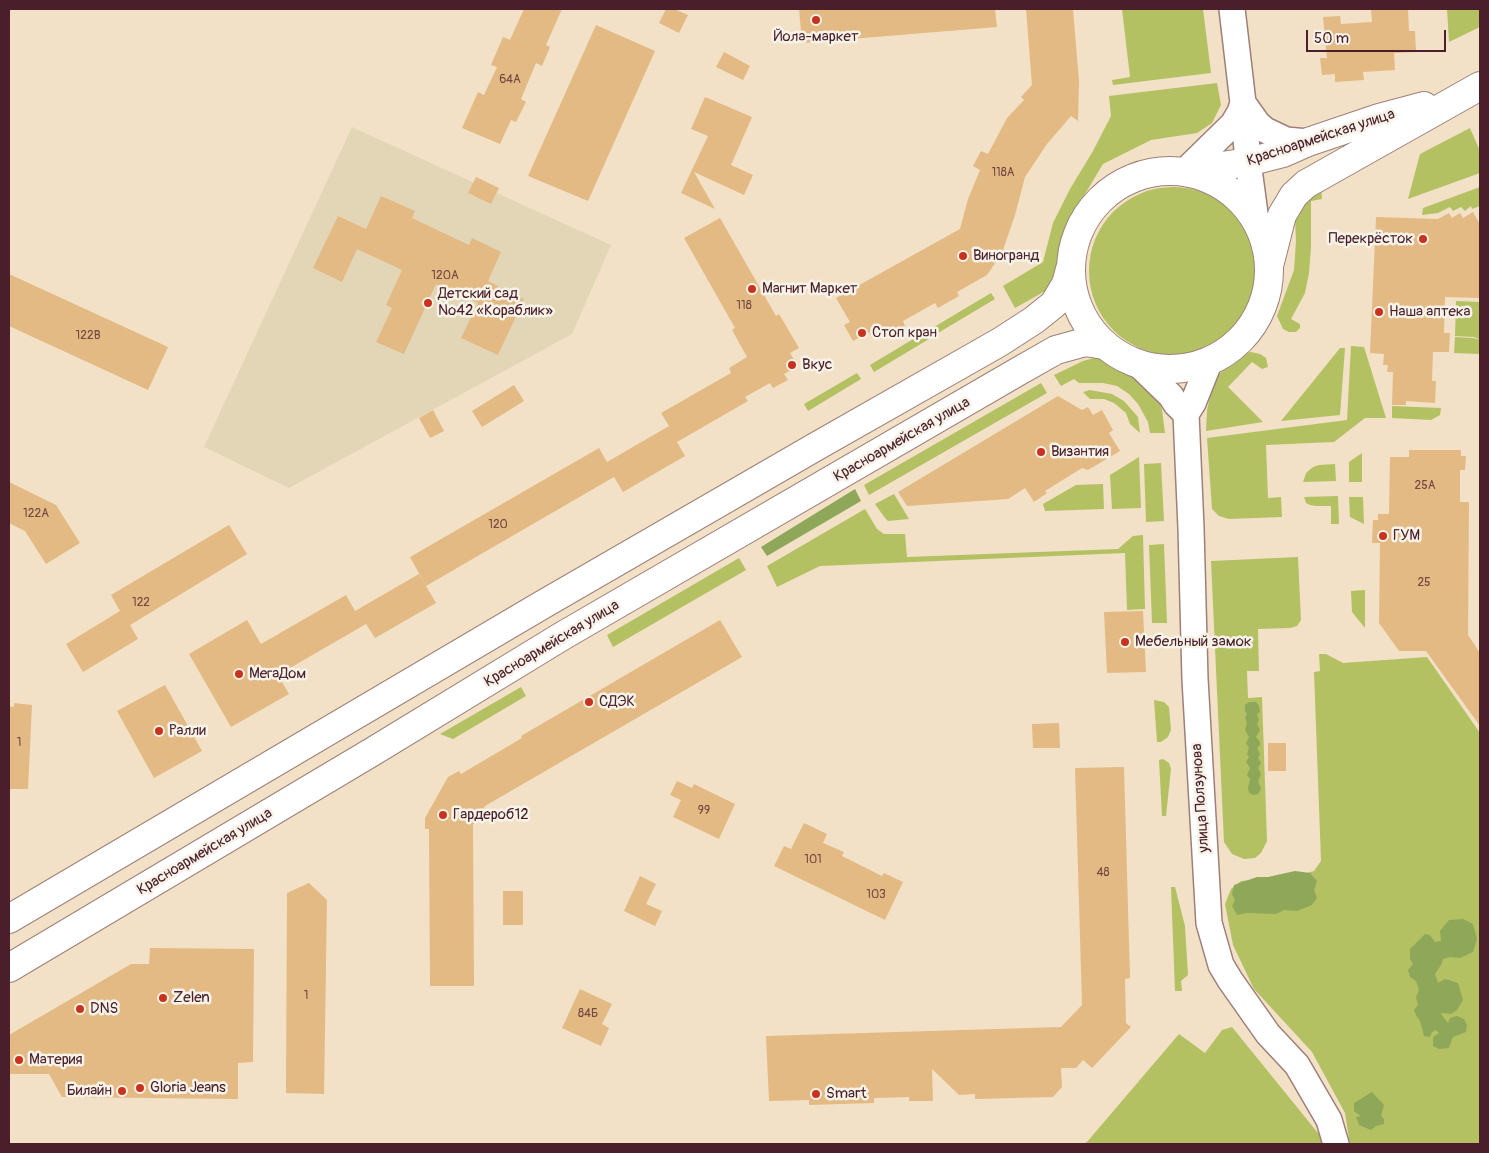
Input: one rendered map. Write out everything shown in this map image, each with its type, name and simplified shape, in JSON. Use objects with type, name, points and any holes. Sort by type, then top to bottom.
[{"type":"main road","points":[[1232,9],[1256,221]]},
{"type":"main road","name":"Красноармейская улица","points":[[1184,172],[1248,162],[1283,153],[1308,142],[1379,118],[1469,92]]},
{"type":"main road","name":"Красноармейская улица","points":[[1270,263],[1282,215],[1294,195],[1306,184],[1469,92]]},
{"type":"main road","points":[[1243,103],[1258,124],[1265,130],[1286,140],[1308,142]]},
{"type":"main road","points":[[1184,172],[1233,124],[1243,103]]},
{"type":"main road","points":[[9,919],[385,697],[1000,342],[1034,320],[1054,304],[1066,284],[1072,250],[1078,232],[1086,216],[1098,201],[1112,189],[1147,173],[1166,171],[1202,176],[1218,183],[1233,194],[1246,206],[1256,221],[1264,237],[1270,263],[1267,293],[1260,312],[1251,328],[1235,346],[1209,363],[1161,370],[1140,366]]},
{"type":"main road","points":[[1070,269],[1072,290],[1079,311],[1090,330],[1104,345],[1140,366],[1171,396],[1186,414]]},
{"type":"main road","name":"Красноармейская улица","points":[[9,968],[406,732],[573,630],[1056,350],[1085,342],[1104,345]]},
{"type":"main road","name":"улица Ползунова","points":[[1209,363],[1193,403],[1186,414],[1195,679],[1209,923],[1221,965],[1268,1034],[1296,1064],[1329,1120],[1336,1144]]},
{"type":"main road","points":[[385,697],[406,732]]},
{"type":"main road","points":[[290,754],[310,789]]},
{"type":"shaded area","name":"Детский сад №42 «Кораблик»","points":[[352,127],[611,245],[572,334],[289,488],[204,447]]},
{"type":"green space","points":[[1122,9],[1203,9],[1211,73],[1113,85],[1112,80],[1130,77]]},
{"type":"green space","points":[[1447,9],[1480,9],[1480,27],[1449,42]]},
{"type":"green space","points":[[1217,83],[1221,105],[1212,123],[1197,133],[1151,140],[1103,164],[1082,199],[1068,230],[1058,276],[1047,290],[1015,308],[1003,286],[1043,262],[1053,223],[1111,116],[1109,96]]},
{"type":"green space","points":[[1470,128],[1480,151],[1480,173],[1408,199],[1420,154]]},
{"type":"green space","points":[[1320,177],[1322,199],[1311,201],[1311,247],[1305,293],[1291,319],[1300,324],[1300,328],[1296,332],[1289,332],[1283,329],[1277,316],[1294,270],[1295,217]]},
{"type":"green space","points":[[1173,187],[1197,191],[1212,197],[1226,206],[1238,218],[1247,232],[1253,247],[1257,271],[1253,295],[1247,310],[1238,324],[1226,336],[1212,345],[1197,351],[1173,355],[1149,351],[1134,345],[1120,336],[1108,324],[1099,310],[1093,295],[1089,271],[1093,247],[1099,232],[1108,218],[1120,206],[1134,197],[1149,191]]},
{"type":"green space","points":[[1480,187],[1480,206],[1472,209],[1471,206],[1465,211],[1461,207],[1453,211],[1450,207],[1438,213],[1422,215],[1423,208]]},
{"type":"green space","points":[[991,293],[995,299],[933,336],[929,330]]},
{"type":"green space","points":[[1456,301],[1480,302],[1480,340],[1474,337],[1455,336]]},
{"type":"green space","points":[[925,332],[929,339],[874,372],[870,365]]},
{"type":"green space","points":[[1455,337],[1480,340],[1480,354],[1454,353]]},
{"type":"green space","points":[[1351,346],[1364,347],[1386,418],[1365,418],[1334,442],[1266,445],[1268,498],[1281,497],[1282,517],[1229,519],[1219,516],[1212,509],[1207,438],[1347,420]]},
{"type":"green space","points":[[1340,348],[1345,348],[1340,415],[1281,421]]},
{"type":"green space","points":[[1251,352],[1266,358],[1268,367],[1262,369],[1252,362],[1228,387],[1263,422],[1206,431],[1207,410],[1211,393],[1219,375],[1228,363],[1238,355]]},
{"type":"green space","points":[[1094,358],[1114,361],[1129,368],[1158,397],[1165,433],[1150,433],[1148,422],[1138,404],[1129,394],[1117,386],[1103,383],[1079,383],[1074,379],[1061,386],[1054,375],[1083,361]]},
{"type":"green space","points":[[857,373],[861,379],[808,411],[804,404]]},
{"type":"green space","points":[[1041,383],[1047,393],[869,495],[864,485]]},
{"type":"green space","points":[[1090,390],[1112,394],[1124,401],[1138,417],[1140,433],[1130,424],[1126,413],[1114,403],[1104,399],[1090,399],[1083,392]]},
{"type":"green space","points":[[1392,406],[1441,408],[1440,415],[1431,420],[1392,418]]},
{"type":"green space","points":[[1362,453],[1362,482],[1349,482],[1349,462]]},
{"type":"green space","points":[[1139,457],[1141,508],[1112,509],[1110,475]]},
{"type":"green space","points":[[1161,463],[1164,521],[1146,522],[1144,464]]},
{"type":"green space","points":[[1335,464],[1336,481],[1303,482],[1306,473],[1313,467]]},
{"type":"green space","points":[[1103,484],[1104,509],[1045,511],[1043,504],[1076,485]]},
{"type":"green space","points":[[855,489],[861,501],[767,556],[761,547]]},
{"type":"green space","points":[[894,494],[909,519],[888,521],[875,504]]},
{"type":"green space","points":[[1338,496],[1339,524],[1331,524],[1331,506],[1310,505],[1306,503],[1304,497]]},
{"type":"green space","points":[[1349,497],[1363,497],[1364,524],[1350,517]]},
{"type":"green space","points":[[865,509],[877,529],[884,534],[905,534],[907,557],[1118,549],[1133,536],[1143,535],[1145,609],[1127,610],[1125,553],[820,566],[777,587],[767,566]]},
{"type":"green space","points":[[1164,544],[1167,623],[1152,623],[1149,545]]},
{"type":"green space","points":[[1298,557],[1301,620],[1297,626],[1290,628],[1258,629],[1259,671],[1247,671],[1248,698],[1262,697],[1267,841],[1261,853],[1255,858],[1244,859],[1232,854],[1224,842],[1211,561]]},
{"type":"green space","points":[[739,558],[746,570],[613,647],[607,635]]},
{"type":"green space","points":[[1365,590],[1365,628],[1352,612],[1351,591]]},
{"type":"green space","points":[[1319,654],[1326,654],[1343,663],[1427,657],[1480,733],[1480,1144],[1350,1144],[1345,1113],[1312,1052],[1254,989],[1233,945],[1225,904],[1231,889],[1241,881],[1314,871],[1321,861],[1314,672],[1320,671]]},
{"type":"green space","points":[[521,687],[526,696],[453,739],[440,734]]},
{"type":"green space","points":[[1154,700],[1164,702],[1169,707],[1171,730],[1168,737],[1161,742],[1157,742]]},
{"type":"green space","points":[[1249,702],[1256,702],[1260,712],[1257,714],[1259,720],[1257,724],[1260,730],[1256,737],[1260,742],[1257,748],[1260,754],[1258,758],[1261,763],[1258,768],[1261,774],[1258,781],[1261,789],[1258,794],[1254,795],[1249,793],[1250,779],[1247,775],[1250,768],[1246,762],[1249,757],[1247,754],[1249,748],[1246,743],[1249,737],[1245,730],[1247,723],[1245,717],[1247,714],[1245,705]]},
{"type":"green space","points":[[1163,759],[1169,763],[1171,769],[1166,816],[1162,816],[1159,760]]},
{"type":"green space","points":[[1295,871],[1310,873],[1317,881],[1314,890],[1317,898],[1312,905],[1297,911],[1284,910],[1276,914],[1246,913],[1237,915],[1232,906],[1235,900],[1232,894],[1234,885],[1257,877],[1268,877]]},
{"type":"green space","points":[[1171,887],[1175,887],[1185,926],[1188,975],[1181,981],[1182,991],[1175,991]]},
{"type":"green space","points":[[1463,919],[1473,924],[1477,939],[1473,952],[1460,958],[1450,957],[1443,959],[1435,974],[1438,983],[1445,979],[1458,983],[1463,1000],[1457,1010],[1451,1014],[1441,1014],[1448,1023],[1450,1018],[1457,1016],[1464,1019],[1467,1025],[1466,1032],[1453,1037],[1449,1048],[1439,1049],[1433,1046],[1433,1037],[1439,1033],[1436,1030],[1432,1032],[1430,1037],[1424,1036],[1420,1021],[1414,1010],[1418,1005],[1416,997],[1419,990],[1416,981],[1410,977],[1408,970],[1413,964],[1410,959],[1410,949],[1425,934],[1430,935],[1435,942],[1441,941],[1440,931],[1449,920]]},
{"type":"green space","points":[[1232,1027],[1322,1138],[1321,1144],[1082,1144],[1087,1142],[1179,1034],[1205,1053],[1222,1030]]},
{"type":"green space","points":[[1372,1092],[1384,1105],[1381,1116],[1384,1119],[1384,1124],[1376,1126],[1371,1130],[1359,1125],[1356,1117],[1361,1116],[1354,1111],[1354,1103]]},
{"type":"building","points":[[524,9],[562,9],[546,45],[550,47],[542,66],[536,63],[521,99],[526,102],[516,122],[511,120],[500,144],[462,128],[478,92],[484,95],[497,67],[491,65],[503,37],[510,40]]},
{"type":"building","points":[[666,9],[674,9],[688,15],[679,33],[659,23]]},
{"type":"building","points":[[799,9],[995,9],[997,27],[802,43]]},
{"type":"building","points":[[1026,9],[1073,9],[1079,81],[1078,121],[1071,116],[1047,144],[1025,177],[1002,253],[987,275],[957,292],[959,296],[938,308],[935,303],[903,321],[905,326],[892,333],[890,328],[872,338],[869,332],[853,341],[844,325],[850,322],[836,298],[960,229],[968,199],[980,170],[973,166],[981,151],[988,154],[1007,118],[1024,100],[1021,97],[1032,85]]},
{"type":"building","points":[[1371,9],[1408,9],[1409,31],[1415,31],[1416,52],[1394,53],[1395,70],[1363,72],[1364,80],[1335,82],[1335,74],[1322,75],[1320,58],[1327,58],[1323,17],[1340,16],[1341,24],[1372,22]]},
{"type":"building","points":[[596,25],[655,51],[588,201],[528,176]]},
{"type":"building","points":[[724,52],[750,66],[743,80],[716,67]]},
{"type":"building","points":[[705,97],[752,117],[731,165],[753,175],[744,195],[694,172],[715,209],[681,193],[708,136],[691,129]]},
{"type":"building","points":[[476,177],[499,188],[491,204],[468,193]]},
{"type":"building","points":[[381,196],[415,211],[412,218],[469,245],[472,238],[501,252],[488,281],[524,299],[498,355],[461,338],[478,303],[436,284],[404,354],[376,342],[392,308],[386,305],[402,270],[357,249],[342,282],[313,268],[338,216],[366,229]]},
{"type":"building","points":[[1473,212],[1480,224],[1480,298],[1445,297],[1444,333],[1450,333],[1449,352],[1433,352],[1432,381],[1436,381],[1435,403],[1406,401],[1406,405],[1392,405],[1393,372],[1387,372],[1388,365],[1383,365],[1384,354],[1370,353],[1376,217],[1438,219],[1449,213],[1452,218],[1460,213],[1463,218]]},
{"type":"building","points":[[720,218],[776,316],[779,314],[799,348],[790,353],[798,366],[784,374],[788,380],[773,388],[770,383],[745,397],[748,401],[677,442],[685,456],[623,492],[614,477],[426,586],[410,557],[599,448],[607,462],[669,426],[661,413],[731,373],[729,368],[747,357],[732,330],[735,328],[684,238]]},
{"type":"building","points":[[9,274],[168,347],[148,390],[9,326]]},
{"type":"building","points":[[514,385],[524,401],[482,427],[472,411]]},
{"type":"building","name":"Византия","points":[[1058,396],[1082,410],[1088,407],[1093,415],[1102,410],[1113,430],[1109,433],[1120,451],[1088,470],[1082,468],[1045,491],[1047,493],[1034,502],[1025,488],[1008,499],[907,506],[898,492]]},
{"type":"building","points":[[433,410],[444,431],[430,438],[419,418]]},
{"type":"building","points":[[1409,450],[1461,450],[1461,456],[1466,456],[1465,470],[1460,470],[1460,502],[1469,502],[1468,635],[1480,653],[1480,726],[1426,651],[1399,651],[1379,623],[1380,543],[1372,543],[1373,520],[1378,520],[1378,514],[1389,514],[1390,457],[1409,457]]},
{"type":"building","points":[[9,482],[56,505],[80,543],[46,564],[25,531],[9,523]]},
{"type":"building","points":[[229,525],[247,554],[130,625],[138,639],[83,672],[66,644],[120,611],[111,595]]},
{"type":"building","points":[[419,574],[436,603],[375,638],[366,624],[278,675],[289,694],[231,727],[189,654],[247,620],[261,644],[346,595],[355,611]]},
{"type":"building","name":"Мебельный замок","points":[[1143,611],[1146,672],[1107,673],[1104,612]]},
{"type":"building","points":[[720,620],[742,657],[485,806],[473,825],[474,986],[430,986],[429,829],[425,829],[425,818],[448,777],[459,771],[461,774],[522,738],[521,736]]},
{"type":"building","name":"Ралли","points":[[165,685],[202,751],[154,778],[117,711]]},
{"type":"building","points":[[14,703],[32,705],[28,789],[9,789],[9,706],[14,707]]},
{"type":"building","points":[[1059,723],[1060,748],[1033,748],[1032,724]]},
{"type":"building","points":[[1268,743],[1286,743],[1286,771],[1268,771]]},
{"type":"building","points":[[1124,767],[1130,978],[1125,979],[1126,1023],[1131,1027],[1092,1068],[1083,1060],[1076,1068],[1061,1068],[1062,1087],[1053,1097],[975,1099],[975,1094],[959,1095],[932,1069],[933,1101],[909,1101],[909,1097],[874,1098],[874,1103],[809,1105],[809,1100],[769,1101],[766,1036],[1061,1027],[1082,1005],[1075,768]]},
{"type":"building","points":[[677,781],[692,788],[694,784],[735,804],[719,839],[673,817],[681,800],[670,795]]},
{"type":"building","points":[[804,823],[827,834],[823,843],[844,852],[842,856],[882,876],[884,873],[903,882],[885,920],[774,866],[784,846],[791,849]]},
{"type":"building","points":[[640,876],[656,884],[646,904],[662,911],[655,926],[624,911]]},
{"type":"building","points":[[309,883],[327,900],[324,1094],[286,1093],[287,893]]},
{"type":"building","points":[[503,891],[523,891],[523,925],[503,925]]},
{"type":"building","name":"Zelen","points":[[150,948],[254,949],[253,1062],[238,1063],[238,1099],[62,1097],[49,1074],[9,1074],[9,1035],[131,964],[149,964]]},
{"type":"building","points":[[580,989],[612,1004],[602,1024],[609,1028],[601,1046],[562,1028]]},
{"type":"place","name":"Йола-маркет","points":[[816,20]]},
{"type":"place","name":"Перекрёсток","points":[[1423,239]]},
{"type":"place","name":"Виногранд","points":[[963,256]]},
{"type":"place","name":"Магнит Маркет","points":[[752,289]]},
{"type":"place","name":"Детский сад №42 «Кораблик»","points":[[428,303]]},
{"type":"place","name":"Наша аптека","points":[[1379,312]]},
{"type":"place","name":"Стоп кран","points":[[862,333]]},
{"type":"place","name":"Вкус","points":[[792,365]]},
{"type":"place","name":"Византия","points":[[1041,452]]},
{"type":"place","name":"ГУМ","points":[[1383,536]]},
{"type":"place","name":"Мебельный замок","points":[[1125,642]]},
{"type":"place","name":"МегаДом","points":[[239,674]]},
{"type":"place","name":"СДЭК","points":[[589,702]]},
{"type":"place","name":"Ралли","points":[[159,731]]},
{"type":"place","name":"Гардероб12","points":[[443,815]]},
{"type":"place","name":"Zelen","points":[[163,998]]},
{"type":"place","name":"DNS","points":[[80,1009]]},
{"type":"place","name":"Материя","points":[[19,1060]]},
{"type":"place","name":"Gloria Jeans","points":[[140,1088]]},
{"type":"place","name":"Билайн","points":[[122,1091]]},
{"type":"place","name":"Smart","points":[[816,1094]]}]
